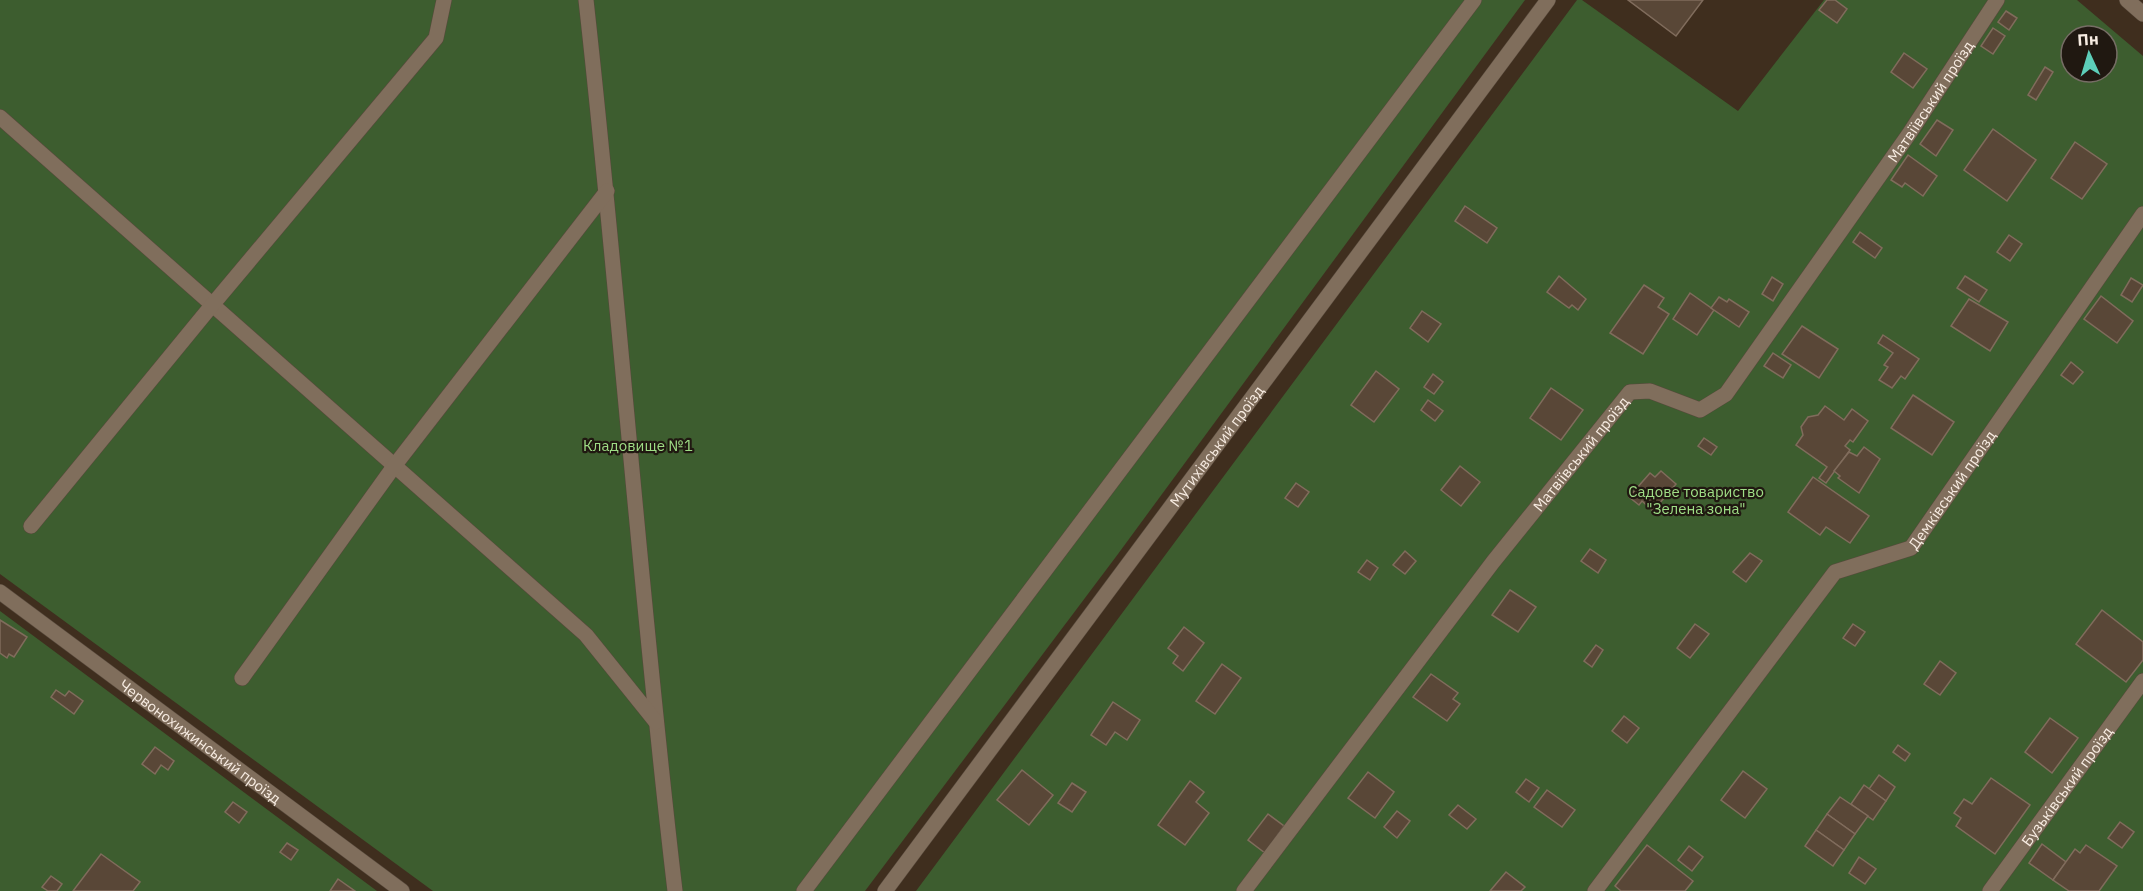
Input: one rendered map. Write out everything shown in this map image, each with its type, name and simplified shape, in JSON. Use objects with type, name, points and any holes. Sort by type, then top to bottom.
[{"type":"lane","points":[[32,526],[213,304],[436,38],[444,0]]},
{"type":"lane","points":[[586,0],[656,722],[675,891]]},
{"type":"lane","points":[[804,891],[1474,0]]},
{"type":"lane","name":"Мутихівський проїзд","points":[[885,891],[1548,0]]},
{"type":"lane","name":"Матвіївський проїзд","points":[[1244,891],[1486,571],[1630,392],[1650,391],[1700,410],[1726,394],[1909,134],[1996,0]]},
{"type":"lane","points":[[2127,0],[2143,14]]},
{"type":"lane","points":[[0,117],[586,634],[656,722]]},
{"type":"lane","points":[[242,678],[396,465],[606,191]]},
{"type":"lane","name":"Демківський проїзд","points":[[1595,891],[1835,572],[1911,548],[2143,214]]},
{"type":"lane","name":"Червонохижинський проїзд","points":[[0,592],[402,891]]},
{"type":"lane","name":"Бузьківський проїзд","points":[[1990,891],[2143,681]]},
{"type":"green space","name":"Кладовище №1","points":[[0,0],[1525,0],[1118,554],[865,891],[433,891],[0,574]]},
{"type":"green space","name":"Садове товариство \"Зелена зона\"","points":[[1577,0],[1582,0],[1738,111],[1824,0],[2077,0],[2105,24],[2059,24],[2059,84],[2119,84],[2119,36],[2143,56],[2143,891],[916,891]]},
{"type":"green space","points":[[0,611],[377,891],[0,891]]},
{"type":"building","points":[[1628,0],[1703,0],[1676,36]]},
{"type":"building","points":[[1827,0],[1835,0],[1847,9],[1837,23],[1819,10]]},
{"type":"building","points":[[2006,11],[2017,18],[2009,30],[1998,22]]},
{"type":"building","points":[[1993,28],[2005,36],[1993,54],[1981,46]]},
{"type":"building","points":[[1904,53],[1927,69],[1913,88],[1891,72]]},
{"type":"building","points":[[2045,67],[2053,72],[2036,100],[2028,95]]},
{"type":"building","points":[[1937,120],[1953,130],[1936,156],[1920,144]]},
{"type":"building","points":[[1993,129],[2036,160],[2007,201],[1964,170]]},
{"type":"building","points":[[2075,142],[2107,164],[2082,199],[2051,178]]},
{"type":"building","points":[[1908,155],[1937,176],[1923,196],[1905,183],[1902,187],[1891,180]]},
{"type":"building","points":[[1465,206],[1497,228],[1487,243],[1455,221]]},
{"type":"building","points":[[1860,232],[1882,248],[1875,258],[1853,242]]},
{"type":"building","points":[[2009,235],[2022,244],[2010,261],[1997,252]]},
{"type":"building","points":[[1559,276],[1586,299],[1578,310],[1572,305],[1569,308],[1547,292]]},
{"type":"building","points":[[1965,276],[1987,290],[1979,302],[1957,288]]},
{"type":"building","points":[[1772,277],[1783,284],[1773,301],[1762,294]]},
{"type":"building","points":[[2131,278],[2143,285],[2132,302],[2121,295]]},
{"type":"building","points":[[1644,285],[1664,298],[1658,307],[1669,314],[1643,354],[1610,333]]},
{"type":"building","points":[[1690,293],[1714,310],[1697,335],[1673,319]]},
{"type":"building","points":[[2101,296],[2133,321],[2117,343],[2084,319]]},
{"type":"building","points":[[1719,297],[1727,302],[1729,299],[1749,312],[1739,327],[1711,308]]},
{"type":"building","points":[[1969,299],[2008,322],[1990,351],[1951,326]]},
{"type":"building","points":[[1422,311],[1441,324],[1428,342],[1410,328]]},
{"type":"building","points":[[1802,326],[1838,349],[1819,378],[1782,354]]},
{"type":"building","points":[[1883,335],[1919,359],[1905,379],[1901,376],[1892,388],[1879,380],[1888,367],[1884,365],[1893,353],[1878,343]]},
{"type":"building","points":[[1773,353],[1791,365],[1783,378],[1764,366]]},
{"type":"building","points":[[2071,362],[2083,372],[2073,384],[2061,375]]},
{"type":"building","points":[[1376,371],[1399,389],[1374,422],[1351,405]]},
{"type":"building","points":[[1433,374],[1443,382],[1434,394],[1424,387]]},
{"type":"building","points":[[1551,388],[1583,410],[1561,440],[1530,418]]},
{"type":"building","points":[[1913,395],[1954,422],[1932,455],[1891,428]]},
{"type":"building","points":[[1428,400],[1443,411],[1435,421],[1421,410]]},
{"type":"building","points":[[1825,406],[1844,420],[1852,409],[1868,421],[1853,442],[1850,440],[1845,446],[1850,450],[1826,483],[1819,478],[1827,467],[1796,445],[1803,435],[1801,427],[1808,417],[1818,415]]},
{"type":"building","points":[[1704,438],[1717,447],[1711,455],[1698,446]]},
{"type":"building","points":[[1864,447],[1880,459],[1859,493],[1838,478],[1840,476],[1834,471],[1849,452],[1857,456]]},
{"type":"building","points":[[1460,466],[1480,482],[1461,506],[1441,490]]},
{"type":"building","points":[[1661,471],[1676,484],[1653,511],[1642,501],[1639,505],[1629,497],[1650,473],[1655,477]]},
{"type":"building","points":[[1813,477],[1869,516],[1850,543],[1826,527],[1820,535],[1788,512]]},
{"type":"building","points":[[1296,483],[1309,492],[1298,507],[1285,498]]},
{"type":"building","points":[[1590,549],[1606,560],[1598,573],[1581,561]]},
{"type":"building","points":[[1405,551],[1416,561],[1405,574],[1393,565]]},
{"type":"building","points":[[1750,553],[1762,561],[1746,582],[1733,572]]},
{"type":"building","points":[[1367,560],[1378,568],[1370,580],[1358,572]]},
{"type":"building","points":[[1510,590],[1536,607],[1518,632],[1492,615]]},
{"type":"building","points":[[2102,610],[2143,642],[2143,660],[2126,682],[2076,644]]},
{"type":"building","points":[[0,620],[27,637],[14,657],[9,654],[7,658],[0,653]]},
{"type":"building","points":[[1695,624],[1709,634],[1690,658],[1677,648]]},
{"type":"building","points":[[1853,624],[1865,632],[1855,646],[1843,638]]},
{"type":"building","points":[[1184,627],[1204,643],[1183,671],[1173,663],[1178,656],[1168,648]]},
{"type":"building","points":[[1596,645],[1603,650],[1592,667],[1584,661]]},
{"type":"building","points":[[1940,661],[1956,673],[1940,695],[1924,684]]},
{"type":"building","points":[[1222,664],[1241,678],[1215,714],[1196,701]]},
{"type":"building","points":[[1431,674],[1458,693],[1453,699],[1460,704],[1447,721],[1413,697]]},
{"type":"building","points":[[56,690],[65,696],[69,691],[83,701],[74,714],[51,697]]},
{"type":"building","points":[[1113,702],[1140,720],[1127,740],[1115,732],[1106,745],[1091,735]]},
{"type":"building","points":[[1624,716],[1639,728],[1627,743],[1612,731]]},
{"type":"building","points":[[2050,718],[2078,738],[2052,773],[2025,752]]},
{"type":"building","points":[[1898,745],[1910,754],[1905,761],[1893,752]]},
{"type":"building","points":[[155,747],[174,761],[168,770],[161,765],[155,774],[142,764]]},
{"type":"building","points":[[1022,770],[1053,795],[1029,825],[997,800]]},
{"type":"building","points":[[1743,771],[1767,789],[1745,818],[1721,800]]},
{"type":"building","points":[[1368,772],[1394,792],[1375,818],[1348,798]]},
{"type":"building","points":[[1879,775],[1895,787],[1886,801],[1869,789]]},
{"type":"building","points":[[1991,778],[2030,805],[1995,854],[1956,826],[1961,818],[1954,813],[1964,799],[1972,804]]},
{"type":"building","points":[[1526,779],[1539,788],[1529,802],[1516,792]]},
{"type":"building","points":[[1190,781],[1204,792],[1196,802],[1209,813],[1185,845],[1158,825]]},
{"type":"building","points":[[1072,783],[1086,792],[1072,812],[1058,803]]},
{"type":"building","points":[[1864,785],[1886,801],[1873,820],[1851,804]]},
{"type":"building","points":[[1547,790],[1575,810],[1562,827],[1534,807]]},
{"type":"building","points":[[1840,797],[1868,816],[1855,834],[1827,814]]},
{"type":"building","points":[[233,802],[247,812],[239,823],[225,812]]},
{"type":"building","points":[[1458,805],[1476,819],[1467,829],[1449,815]]},
{"type":"building","points":[[1397,811],[1410,821],[1397,838],[1384,827]]},
{"type":"building","points":[[1268,814],[1284,826],[1265,853],[1248,840]]},
{"type":"building","points":[[1827,814],[1855,834],[1844,850],[1816,830]]},
{"type":"building","points":[[2120,822],[2134,832],[2122,848],[2108,838]]},
{"type":"building","points":[[1816,830],[1844,850],[1833,866],[1805,846]]},
{"type":"building","points":[[287,843],[298,850],[291,860],[280,852]]},
{"type":"building","points":[[2042,844],[2066,862],[2053,880],[2029,863]]},
{"type":"building","points":[[1647,845],[1693,881],[1685,891],[1621,891],[1615,886]]},
{"type":"building","points":[[2086,845],[2117,866],[2099,891],[2069,891],[2053,880],[2075,849],[2080,853]]},
{"type":"building","points":[[1689,846],[1703,857],[1692,871],[1678,860]]},
{"type":"building","points":[[101,854],[140,882],[133,891],[73,891]]},
{"type":"building","points":[[1859,857],[1876,869],[1865,884],[1849,873]]},
{"type":"building","points":[[1506,872],[1525,887],[1521,891],[1490,891]]},
{"type":"building","points":[[51,876],[62,884],[57,891],[48,891],[42,887]]},
{"type":"building","points":[[338,879],[355,891],[330,891]]}]
